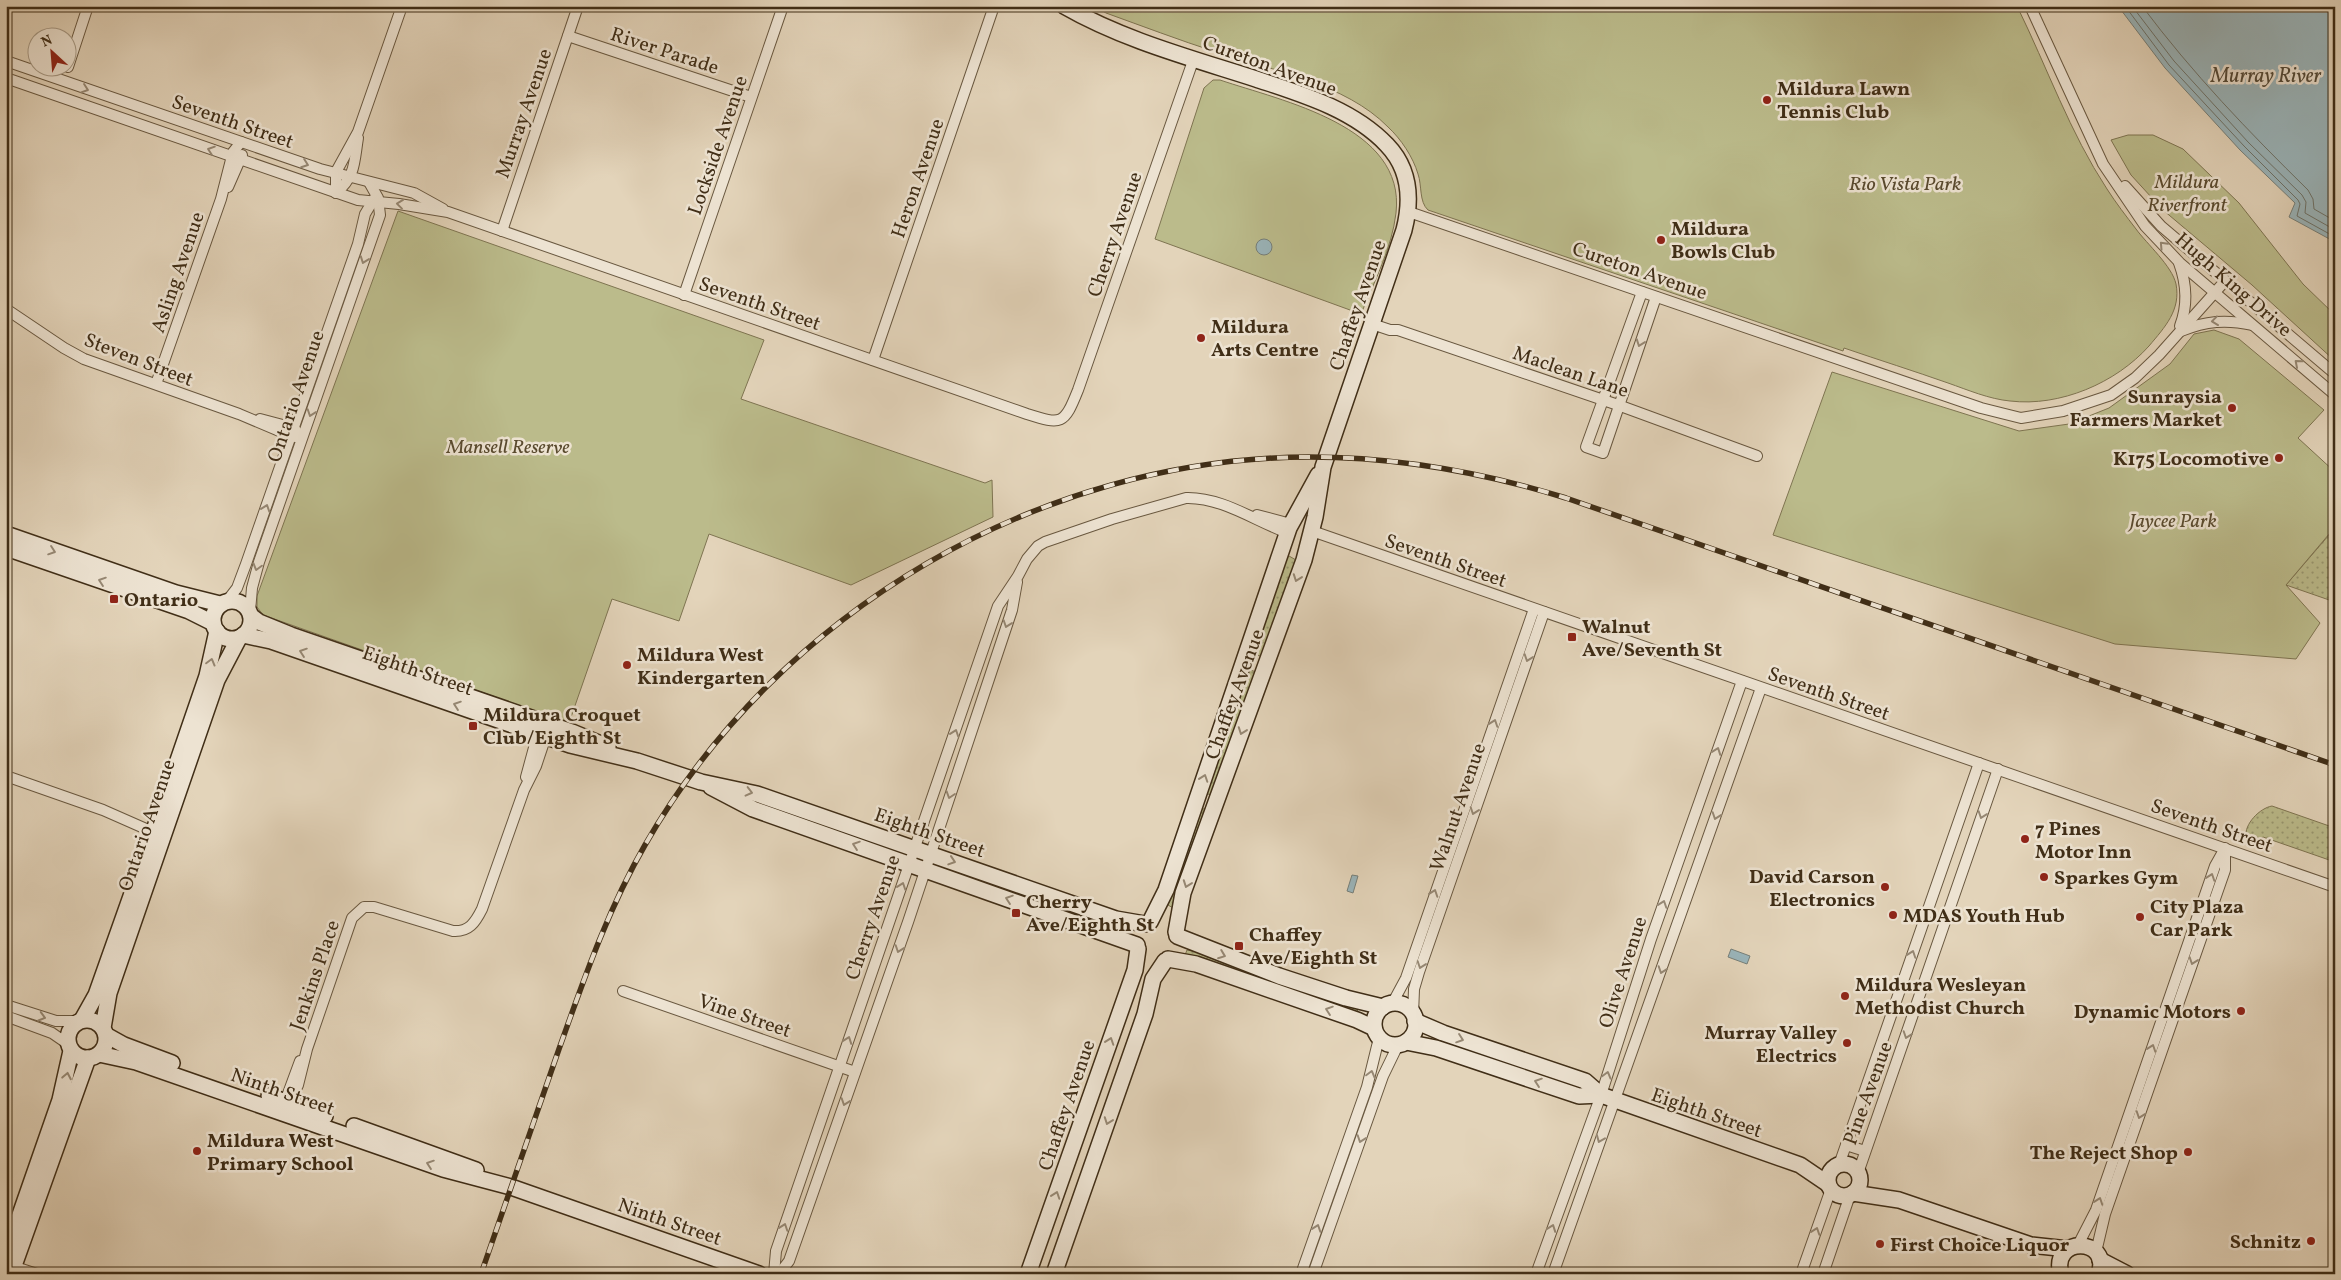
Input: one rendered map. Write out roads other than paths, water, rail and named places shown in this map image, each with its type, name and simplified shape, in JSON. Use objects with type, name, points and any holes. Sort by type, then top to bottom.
[{"type":"street","points":[[78,35],[88,6]]},
{"type":"street","points":[[336,193],[336,174],[358,132],[402,6]]},
{"type":"street","name":"Murray Avenue","points":[[502,231],[578,6]]},
{"type":"street","name":"Lockside Avenue","points":[[684,295],[783,6]]},
{"type":"street","name":"Heron Avenue","points":[[873,360],[994,6]]},
{"type":"street","name":"Cureton Avenue","points":[[1064,6],[1114,31],[1322,102],[1374,133],[1387,145],[1402,168],[1410,195],[1409,212],[1980,408],[2021,418],[2063,411],[2111,394],[2135,378],[2159,355],[2225,281]]},
{"type":"street","name":"Hugh King Drive","points":[[2030,6],[2103,164],[2145,226],[2178,261],[2335,395]]},
{"type":"street","name":"River Parade","points":[[568,36],[751,97]]},
{"type":"street","name":"Cherry Avenue","points":[[1062,419],[1070,409],[1080,382],[1194,58]]},
{"type":"street","name":"Seventh Street","points":[[6,61],[336,174],[391,187],[428,200],[448,212]]},
{"type":"street","name":"Seventh Street","points":[[6,78],[336,193],[448,212],[1040,418],[1055,421],[1062,419]]},
{"type":"street","points":[[58,96],[64,78]]},
{"type":"street","points":[[336,193],[351,178],[358,132]]},
{"type":"street","name":"Asling Avenue","points":[[156,384],[241,142]]},
{"type":"street","name":"Hugh King Drive","points":[[2103,164],[2162,226],[2335,374]]},
{"type":"street","points":[[369,182],[376,200],[391,187]]},
{"type":"street","name":"Ontario Avenue","points":[[223,603],[237,588],[358,244],[365,214],[376,200]]},
{"type":"street","name":"Ontario Avenue","points":[[250,614],[252,588],[259,562],[380,215],[376,200]]},
{"type":"street","name":"Chaffey Avenue","points":[[1177,934],[1184,893],[1264,666],[1304,560],[1312,532],[1323,467],[1409,212]]},
{"type":"street","points":[[2178,261],[2187,295],[2185,313],[2178,332]]},
{"type":"street","points":[[1642,292],[1586,447],[1602,453],[1656,297]]},
{"type":"street","name":"Steven Street","points":[[6,309],[64,348],[84,359],[292,432]]},
{"type":"street","points":[[2178,332],[2199,324],[2219,320],[2254,325]]},
{"type":"street","name":"Maclean Lane","points":[[1372,324],[1390,330],[1398,330],[1618,405],[1757,456]]},
{"type":"street","points":[[292,432],[302,437]]},
{"type":"street","name":"Chaffey Avenue","points":[[1148,923],[1166,890],[1289,528],[1323,467]]},
{"type":"street","name":"Cherry Avenue","points":[[774,1274],[776,1251],[838,1066],[998,606],[1033,551],[1045,542],[1068,532],[1174,500],[1197,498],[1289,528]]},
{"type":"street","points":[[1289,528],[1312,532]]},
{"type":"street","name":"Seventh Street","points":[[1312,532],[2335,887]]},
{"type":"street","points":[[6,534],[176,593],[223,603],[243,603],[250,614],[250,627],[241,637],[226,638],[215,627],[190,611],[6,548]]},
{"type":"street","name":"Cherry Avenue","points":[[779,1274],[789,1261],[926,870],[1012,610],[1018,576]]},
{"type":"street","points":[[215,627],[214,613],[223,603]]},
{"type":"street","name":"Walnut Avenue","points":[[1387,1006],[1406,978],[1539,610]]},
{"type":"street","name":"Walnut Avenue","points":[[1414,1018],[1414,989],[1419,972],[1539,610]]},
{"type":"street","name":"Eighth Street","points":[[250,614],[259,622],[291,635],[572,732],[636,761]]},
{"type":"street","name":"Ontario Avenue","points":[[80,1021],[96,995],[207,676],[215,627]]},
{"type":"street","name":"Ontario Avenue","points":[[105,1032],[109,993],[217,680],[241,637]]},
{"type":"street","name":"Eighth Street","points":[[241,637],[270,641],[542,735],[605,754],[636,761],[701,782],[757,794],[1116,919],[1148,923]]},
{"type":"street","points":[[1245,660],[1264,666]]},
{"type":"street","name":"Olive Avenue","points":[[1553,1274],[1608,1098],[1608,1069],[1651,939],[1742,681]]},
{"type":"street","name":"Olive Avenue","points":[[1536,1274],[1608,1098],[1760,688]]},
{"type":"street","name":"Jenkins Place","points":[[286,1106],[296,1069],[306,1050],[352,918],[364,907],[374,906],[453,931],[463,932],[471,927],[482,909],[524,790],[536,766],[542,735]]},
{"type":"street","name":"Pine Avenue","points":[[1837,1166],[1846,1145],[1979,763]]},
{"type":"street","name":"Pine Avenue","points":[[1859,1175],[1865,1152],[1998,769]]},
{"type":"street","points":[[6,776],[154,828]]},
{"type":"street","name":"Eighth Street","points":[[701,782],[753,810],[1138,947]]},
{"type":"street","points":[[1970,789],[1988,796]]},
{"type":"street","points":[[1196,800],[1215,806]]},
{"type":"street","points":[[2061,1271],[2062,1257],[2073,1247],[2096,1210],[2215,866],[2225,848]]},
{"type":"street","points":[[2098,1262],[2104,1214],[2225,870],[2225,848]]},
{"type":"street","points":[[1313,1274],[1383,1076],[1402,1043],[1414,1033],[1414,1018],[1404,1006],[1387,1006],[1346,998],[1279,976],[1177,934],[1168,923],[1156,920],[1148,923],[1138,934],[1138,947],[1146,959],[1158,962],[1166,960],[1196,964],[1357,1020],[1377,1033],[1385,1042],[1402,1043]]},
{"type":"street","points":[[1054,1274],[1145,1014],[1150,986],[1166,960],[1176,949],[1177,934]]},
{"type":"street","name":"Chaffey Avenue","points":[[1028,1274],[1135,970],[1138,947]]},
{"type":"street","name":"Vine Street","points":[[623,991],[855,1072]]},
{"type":"street","points":[[6,1005],[56,1021],[94,1021],[105,1032],[105,1046],[93,1056],[72,1099],[9,1265]]},
{"type":"street","points":[[1301,1274],[1367,1086],[1377,1033],[1375,1016],[1387,1006]]},
{"type":"street","points":[[6,1016],[52,1033],[82,1058],[93,1056]]},
{"type":"street","name":"Eighth Street","points":[[1414,1018],[1443,1033],[1585,1081],[1608,1098]]},
{"type":"street","points":[[9,1265],[60,1100],[70,1047],[69,1031],[80,1021]]},
{"type":"street","name":"Ninth Street","points":[[105,1032],[124,1045],[286,1106],[443,1169],[511,1187],[759,1274]]},
{"type":"street","name":"Eighth Street","points":[[1402,1043],[1436,1048],[1580,1096],[1608,1098],[1800,1165],[1829,1186]]},
{"type":"street","name":"Ninth Street","points":[[93,1056],[136,1062],[286,1106]]},
{"type":"street","points":[[1097,1078],[1120,1086]]},
{"type":"street","points":[[1846,1145],[1865,1152]]},
{"type":"street","name":"Eighth Street","points":[[1800,1165],[1837,1166]]},
{"type":"street","points":[[1802,1274],[1829,1186],[1829,1174],[1837,1166],[1852,1167],[1859,1175],[1900,1200]]},
{"type":"street","points":[[1822,1274],[1851,1194],[1859,1186],[1859,1175]]},
{"type":"street","points":[[1829,1186],[1837,1195],[1851,1194],[1900,1200],[2031,1245],[2091,1248],[2098,1262],[2127,1274]]},
{"type":"street","points":[[1046,1222],[1069,1230]]},
{"type":"street","points":[[2031,1245],[2061,1271]]},
{"type":"street","points":[[9,1265],[37,1274]]},
{"type":"water","name":"Murray River","points":[[2118,6],[2335,6],[2335,242],[2289,217],[2295,203],[2240,150],[2165,68]]},
{"type":"water","points":[[1264,239],[1272,247],[1264,255],[1256,247]]},
{"type":"water","points":[[1352,875],[1358,876],[1353,893],[1347,891]]},
{"type":"water","points":[[1731,949],[1750,956],[1747,964],[1728,957]]},
{"type":"railway","points":[[481,1274],[568,1023],[608,919],[645,845],[701,761],[767,686],[843,620],[926,564],[1016,519],[1111,485],[1209,464],[1309,457],[1407,463],[1503,481],[1566,498],[2335,765]]},
{"type":"place","name":"Mildura Lawn Tennis Club","points":[[1767,100]]},
{"type":"place","name":"Mildura Bowls Club","points":[[1661,240]]},
{"type":"place","name":"Mildura Arts Centre","points":[[1201,338]]},
{"type":"place","name":"Sunraysia Farmers Market","points":[[2232,408]]},
{"type":"place","name":"K175 Locomotive","points":[[2279,458]]},
{"type":"place","name":"Ontario","points":[[114,599]]},
{"type":"place","name":"Walnut Ave/Seventh St","points":[[1572,637]]},
{"type":"place","name":"Mildura West Kindergarten","points":[[627,665]]},
{"type":"place","name":"Mildura Croquet Club/Eighth St","points":[[473,726]]},
{"type":"place","name":"7 Pines Motor Inn","points":[[2025,839]]},
{"type":"place","name":"Sparkes Gym","points":[[2044,877]]},
{"type":"place","name":"David Carson Electronics","points":[[1885,887]]},
{"type":"place","name":"Cherry Ave/Eighth St","points":[[1016,913]]},
{"type":"place","name":"MDAS Youth Hub","points":[[1893,915]]},
{"type":"place","name":"City Plaza Car Park","points":[[2140,917]]},
{"type":"place","name":"Chaffey Ave/Eighth St","points":[[1239,946]]},
{"type":"place","name":"Mildura Wesleyan Methodist Church","points":[[1845,996]]},
{"type":"place","name":"Dynamic Motors","points":[[2241,1011]]},
{"type":"place","name":"Murray Valley Electrics","points":[[1847,1043]]},
{"type":"place","name":"Mildura West Primary School","points":[[197,1151]]},
{"type":"place","name":"The Reject Shop","points":[[2188,1152]]},
{"type":"place","name":"Schnitz","points":[[2311,1241]]},
{"type":"place","name":"First Choice Liquor","points":[[1880,1244]]},
{"type":"park label","name":"Rio Vista Park","points":[[1905,183]]},
{"type":"park label","name":"Mildura Riverfront","points":[[2187,192]]},
{"type":"park label","name":"Mansell Reserve","points":[[508,446]]},
{"type":"park label","name":"Jaycee Park","points":[[2173,520]]}]
